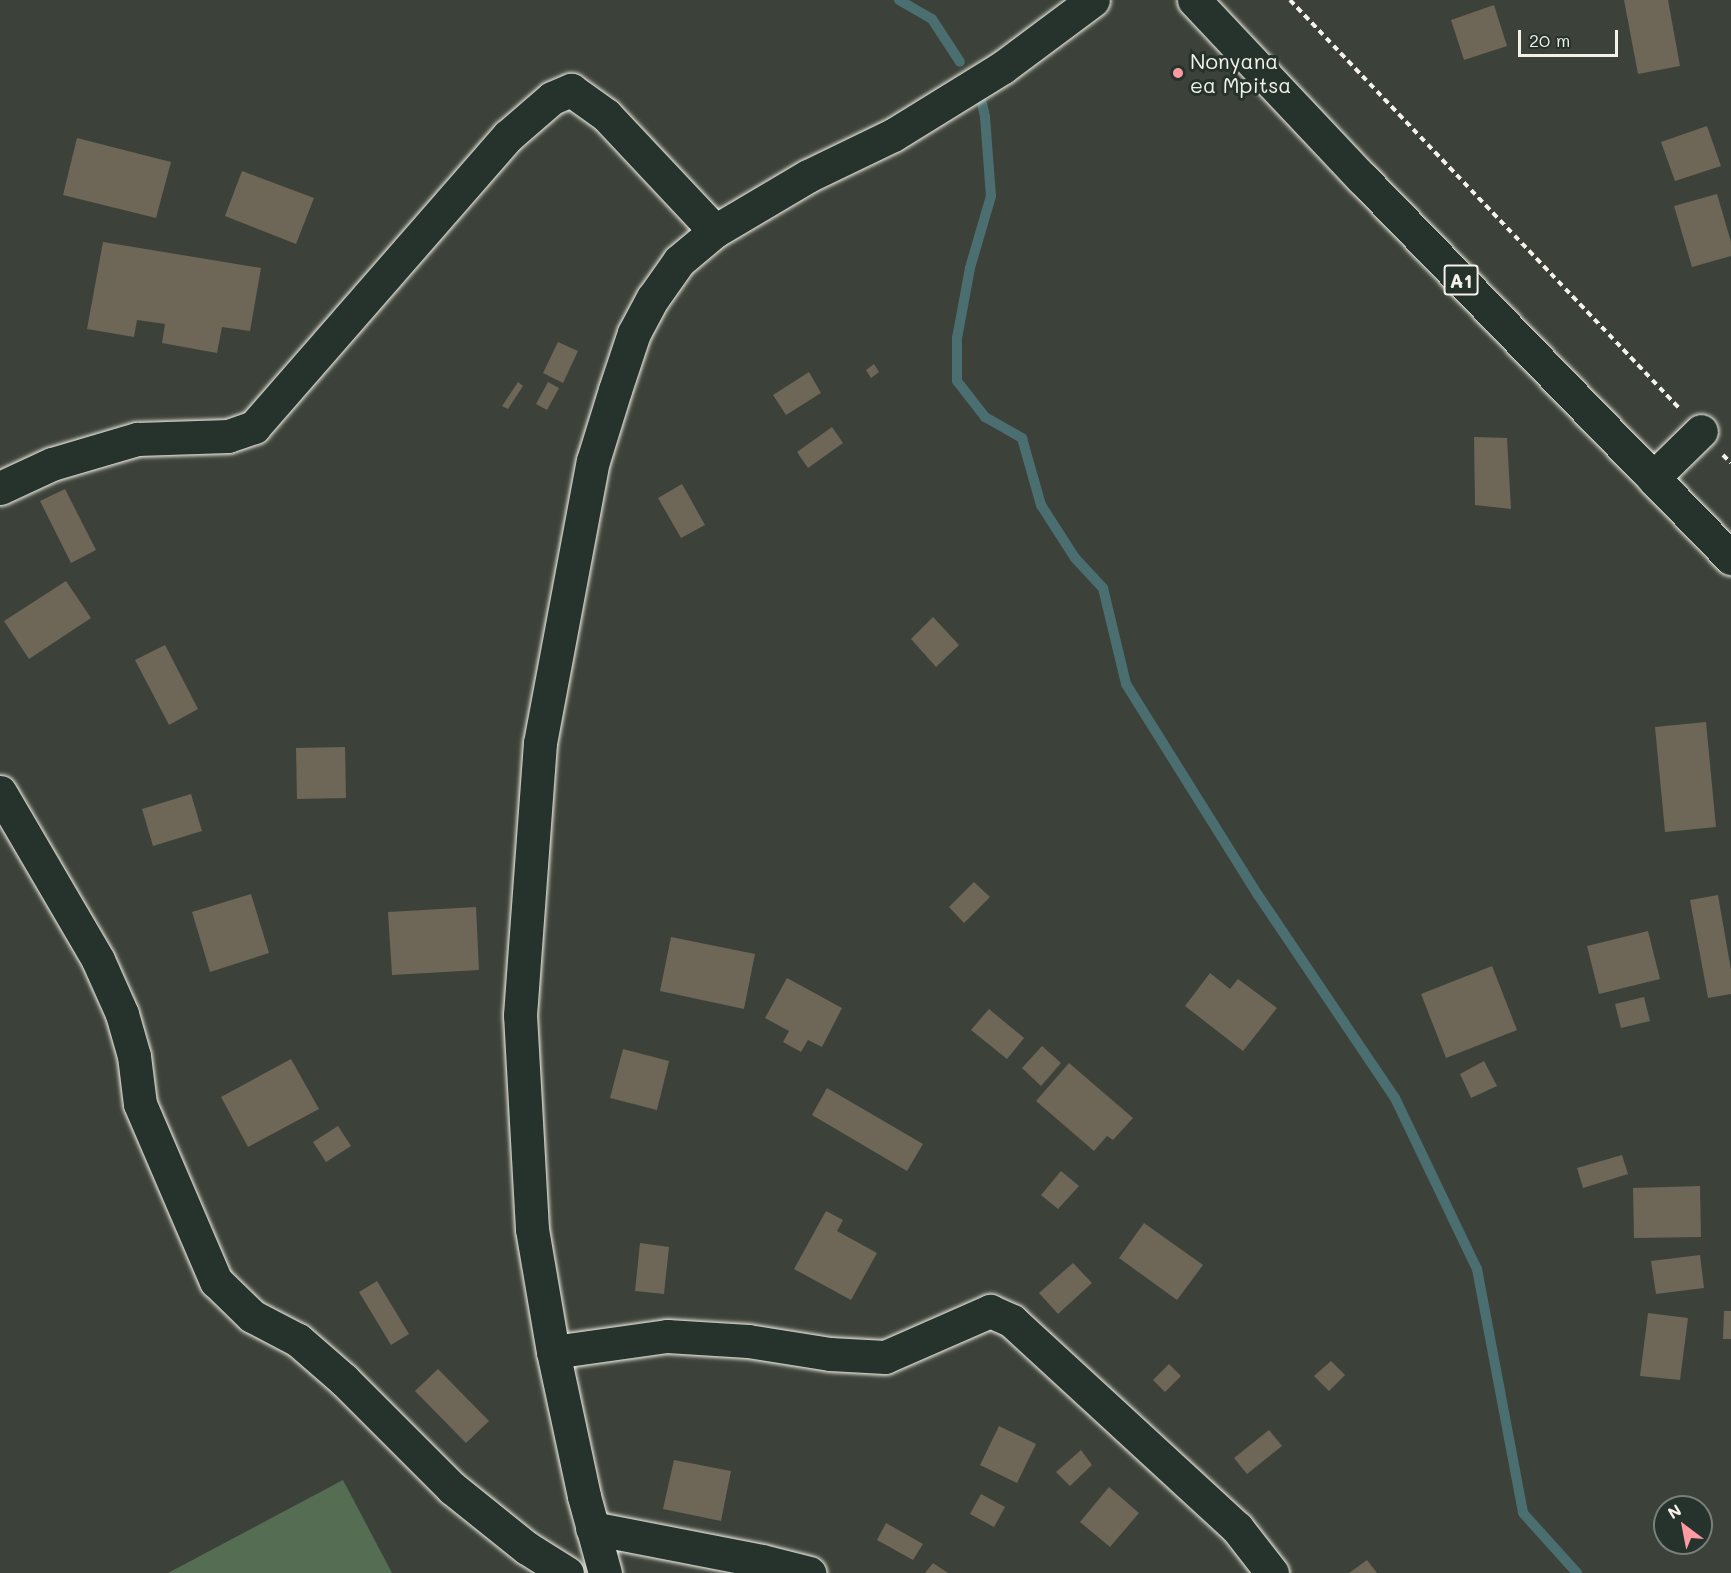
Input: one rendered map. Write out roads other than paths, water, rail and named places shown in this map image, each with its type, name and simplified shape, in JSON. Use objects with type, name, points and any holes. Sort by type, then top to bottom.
[{"type":"street","points":[[605,1573],[592,1528],[553,1352],[532,1229],[520,1015],[540,743],[593,461],[634,333],[653,298],[679,261],[716,231],[808,176],[893,135],[1003,67],[1093,0]]},
{"type":"street","name":"A1","points":[[1194,0],[1731,558]]},
{"type":"street","points":[[0,488],[52,464],[137,439],[228,436],[254,427],[508,136],[552,98],[571,90],[606,115],[716,231]]},
{"type":"street","points":[[1653,478],[1701,431]]},
{"type":"street","points":[[0,792],[98,960],[122,1014],[134,1056],[140,1104],[216,1281],[252,1316],[298,1340],[344,1380],[452,1488],[527,1548],[567,1573]]},
{"type":"street","points":[[553,1352],[667,1336],[748,1341],[830,1354],[885,1357],[990,1311],[1012,1321],[1237,1528],[1272,1573]]},
{"type":"street","points":[[592,1528],[762,1561],[808,1573]]},
{"type":"waterway","points":[[899,0],[932,19],[960,62]]},
{"type":"waterway","points":[[981,99],[985,117],[991,196],[970,268],[957,338],[957,381],[985,417],[1022,438],[1041,505],[1075,558],[1103,588],[1126,684],[1258,895],[1395,1098],[1477,1269],[1523,1513],[1577,1573]]},
{"type":"place","name":"Nonyana ea Mpitsa","points":[[1178,73]]}]
